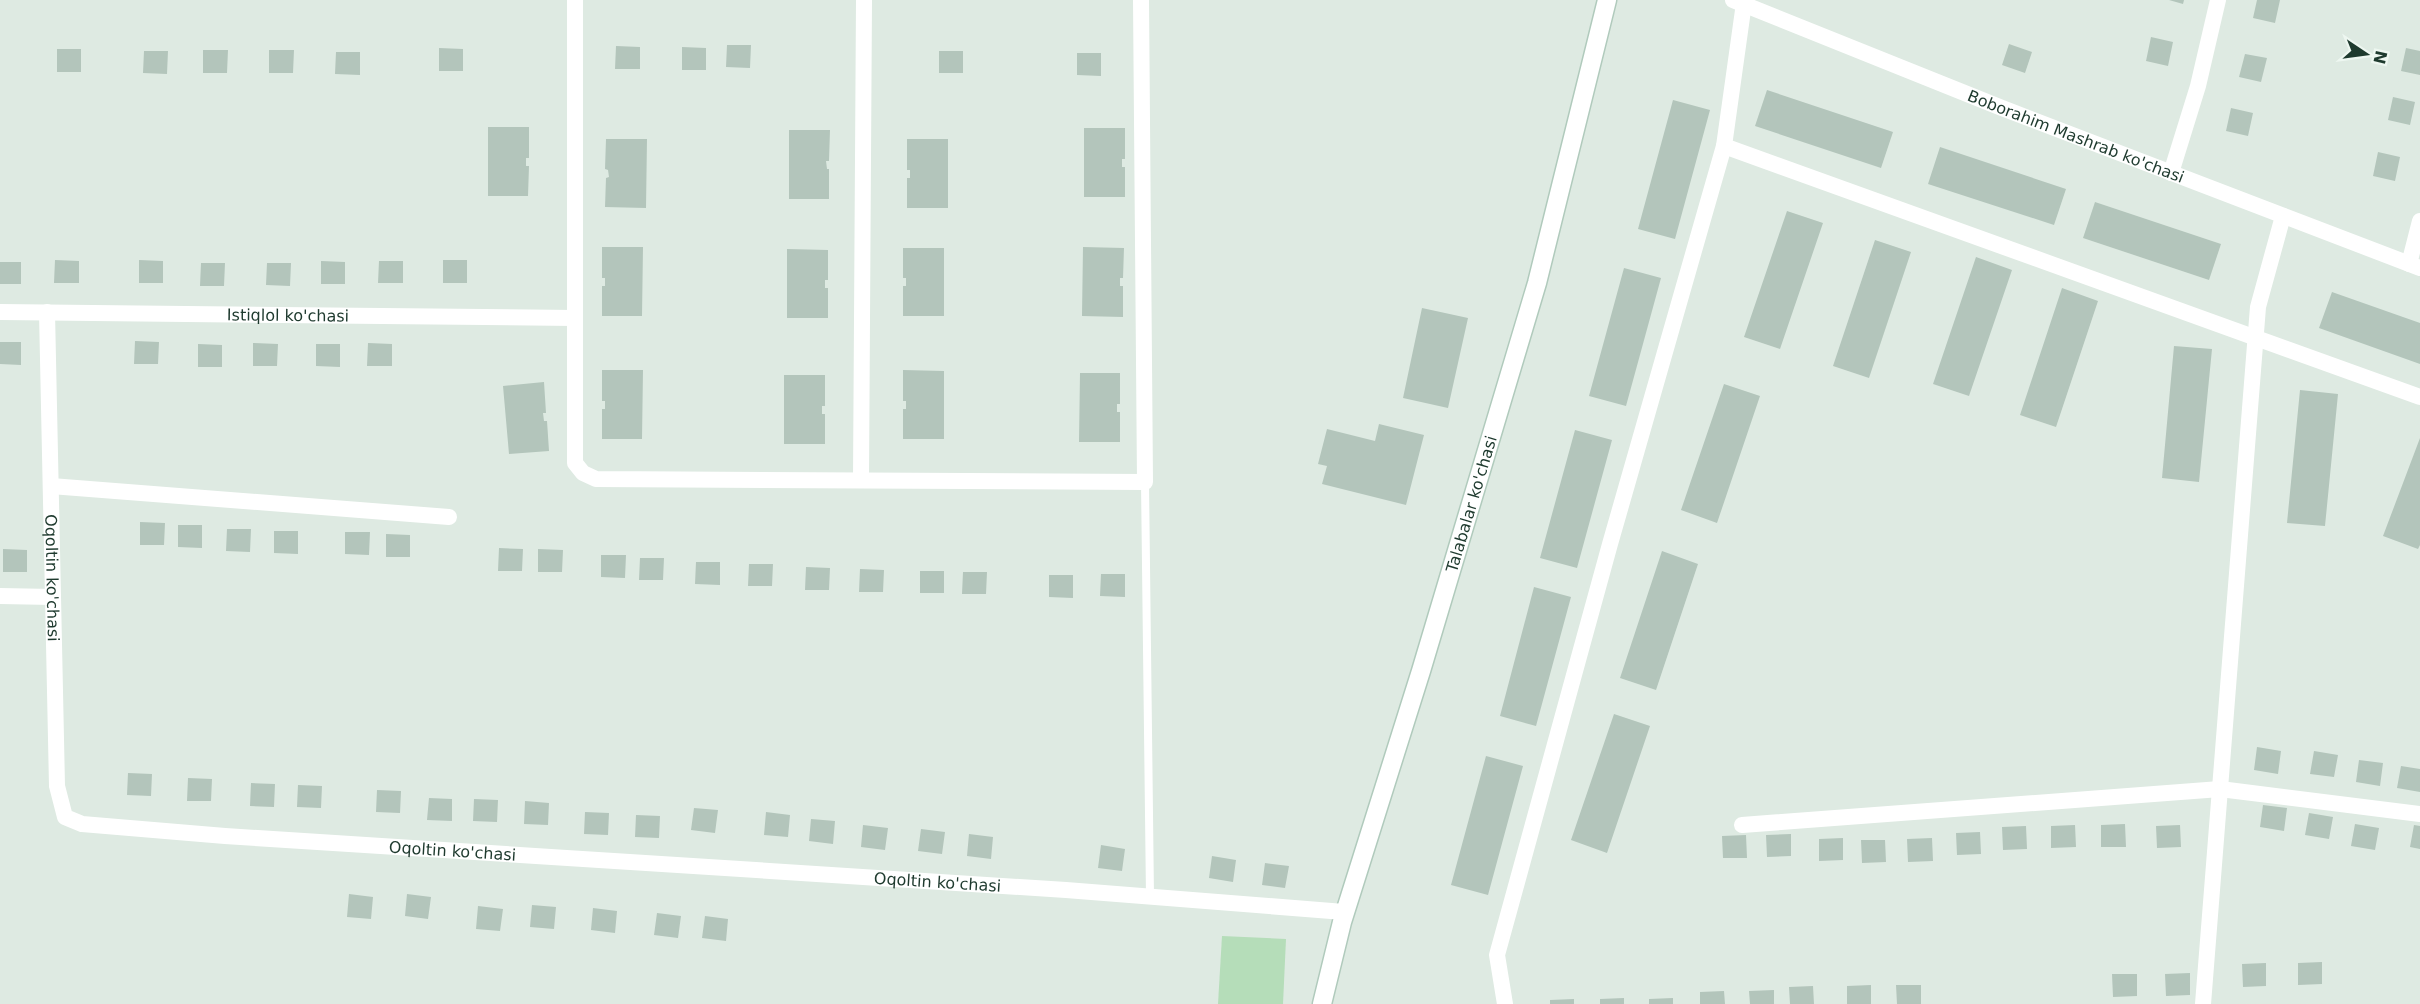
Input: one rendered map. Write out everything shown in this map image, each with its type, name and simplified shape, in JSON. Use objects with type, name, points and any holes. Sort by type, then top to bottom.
[{"type":"street","points":[[575,0],[575,463],[583,473],[596,479],[1145,482],[1141,0]]},
{"type":"street","points":[[861,480],[864,0]]},
{"type":"street","name":"Talabalar ko'chasi","points":[[1322,1004],[1344,912],[1421,671],[1537,283],[1607,0]]},
{"type":"street","points":[[2171,173],[2198,86],[2218,0]]},
{"type":"street","points":[[1505,1004],[1497,955],[1613,533],[1724,146],[1739,1]]},
{"type":"street","name":"Boborahim Mashrab ko'chasi","points":[[1739,1],[2002,108],[2414,266]]},
{"type":"street","points":[[1724,146],[2255,340],[2420,397]]},
{"type":"street","points":[[2203,1004],[2258,307],[2283,216]]},
{"type":"street","points":[[2414,266],[2420,221]]},
{"type":"street","name":"Istiqlol ko'chasi","points":[[0,312],[575,318]]},
{"type":"street","name":"Oqoltin ko'chasi","points":[[47,312],[57,786],[65,817],[82,824],[225,836],[1150,897],[1344,912]]},
{"type":"street","points":[[51,486],[449,517]]},
{"type":"street","points":[[0,596],[53,597]]},
{"type":"street","points":[[1742,825],[2220,789],[2420,814]]},
{"type":"lane","points":[[1145,482],[1150,897]]},
{"type":"green space","points":[[1222,936],[1286,939],[1283,1004],[1218,1004]]},
{"type":"building","points":[[2169,0],[2184,0],[2183,4]]},
{"type":"building","points":[[2257,0],[2280,0],[2275,23],[2253,18]]},
{"type":"building","points":[[2151,37],[2173,42],[2168,66],[2146,61]]},
{"type":"building","points":[[2009,44],[2032,52],[2025,73],[2002,65]]},
{"type":"building","points":[[727,45],[751,45],[750,68],[726,67]]},
{"type":"building","points":[[616,46],[640,47],[640,69],[615,69]]},
{"type":"building","points":[[682,47],[706,48],[706,70],[682,70]]},
{"type":"building","points":[[439,48],[463,49],[463,71],[439,71]]},
{"type":"building","points":[[2406,48],[2420,51],[2420,75],[2401,71]]},
{"type":"building","points":[[57,49],[81,49],[81,72],[57,72]]},
{"type":"building","points":[[203,50],[228,50],[227,73],[203,73]]},
{"type":"building","points":[[269,50],[294,50],[293,73],[269,73]]},
{"type":"building","points":[[144,51],[168,51],[167,74],[143,73]]},
{"type":"building","points":[[939,51],[963,51],[963,73],[939,73]]},
{"type":"building","points":[[336,52],[360,52],[360,75],[335,74]]},
{"type":"building","points":[[1077,53],[1101,53],[1101,76],[1077,75]]},
{"type":"building","points":[[2245,54],[2267,58],[2261,82],[2239,77]]},
{"type":"building","points":[[1767,90],[1893,132],[1881,168],[1755,126]]},
{"type":"building","points":[[2393,97],[2415,102],[2410,125],[2388,120]]},
{"type":"building","points":[[1673,100],[1710,110],[1675,239],[1638,229]]},
{"type":"building","points":[[2231,108],[2253,113],[2248,136],[2226,131]]},
{"type":"building","points":[[488,127],[529,127],[529,158],[526,158],[526,166],[529,166],[528,196],[488,196]]},
{"type":"building","points":[[1084,128],[1125,128],[1125,159],[1122,159],[1122,167],[1125,167],[1125,197],[1084,197]]},
{"type":"building","points":[[789,130],[830,130],[829,161],[826,161],[827,169],[829,169],[829,199],[789,199]]},
{"type":"building","points":[[606,139],[647,139],[646,208],[605,207],[606,178],[609,177],[608,170],[605,169]]},
{"type":"building","points":[[907,139],[948,139],[948,208],[907,208],[907,178],[910,178],[910,170],[907,170]]},
{"type":"building","points":[[1940,147],[2066,189],[2054,225],[1928,184]]},
{"type":"building","points":[[2378,152],[2400,157],[2395,181],[2373,176]]},
{"type":"building","points":[[2095,202],[2221,244],[2209,280],[2083,238]]},
{"type":"building","points":[[1787,211],[1823,223],[1780,349],[1744,337]]},
{"type":"building","points":[[1875,240],[1911,252],[1869,378],[1833,366]]},
{"type":"building","points":[[602,247],[643,247],[642,316],[602,316],[602,286],[605,286],[605,278],[602,278]]},
{"type":"building","points":[[1083,247],[1124,248],[1123,278],[1120,278],[1120,286],[1123,286],[1123,317],[1082,316]]},
{"type":"building","points":[[903,248],[944,248],[944,316],[903,316],[903,286],[906,286],[906,278],[903,278]]},
{"type":"building","points":[[787,249],[828,250],[828,280],[825,280],[825,288],[828,288],[828,318],[787,318]]},
{"type":"building","points":[[1976,257],[2012,270],[1969,396],[1933,384]]},
{"type":"building","points":[[55,260],[79,261],[79,283],[54,283]]},
{"type":"building","points":[[139,260],[163,261],[163,283],[139,283]]},
{"type":"building","points":[[443,260],[467,260],[467,283],[443,283]]},
{"type":"building","points":[[321,261],[345,262],[345,284],[321,284]]},
{"type":"building","points":[[379,261],[403,261],[403,283],[378,283]]},
{"type":"building","points":[[0,262],[21,262],[21,284],[0,284]]},
{"type":"building","points":[[201,263],[225,263],[224,286],[200,286]]},
{"type":"building","points":[[267,263],[291,263],[290,286],[266,285]]},
{"type":"building","points":[[1624,268],[1661,278],[1626,406],[1589,396]]},
{"type":"building","points":[[2062,288],[2098,301],[2056,427],[2020,415]]},
{"type":"building","points":[[2332,292],[2420,323],[2420,364],[2319,328]]},
{"type":"building","points":[[1422,308],[1468,318],[1448,408],[1403,398]]},
{"type":"building","points":[[135,341],[159,342],[158,364],[134,364]]},
{"type":"building","points":[[0,342],[21,342],[21,365],[0,364]]},
{"type":"building","points":[[253,343],[278,344],[277,366],[253,366]]},
{"type":"building","points":[[368,343],[392,344],[392,366],[367,366]]},
{"type":"building","points":[[198,344],[222,345],[222,367],[198,367]]},
{"type":"building","points":[[316,344],[340,344],[340,367],[316,366]]},
{"type":"building","points":[[2174,346],[2212,349],[2199,482],[2162,478]]},
{"type":"building","points":[[602,370],[643,370],[642,439],[602,439],[602,409],[605,409],[605,401],[602,401]]},
{"type":"building","points":[[903,370],[944,371],[944,439],[903,439],[903,409],[906,409],[906,401],[903,401]]},
{"type":"building","points":[[1080,373],[1120,373],[1120,404],[1117,404],[1117,412],[1120,412],[1120,442],[1079,442]]},
{"type":"building","points":[[784,375],[825,375],[825,406],[822,406],[822,414],[825,414],[825,444],[784,444]]},
{"type":"building","points":[[544,382],[546,413],[543,413],[544,421],[547,421],[549,451],[509,454],[503,386]]},
{"type":"building","points":[[1724,384],[1760,396],[1717,523],[1681,510]]},
{"type":"building","points":[[2300,390],[2338,394],[2325,526],[2287,523]]},
{"type":"building","points":[[1379,424],[1424,435],[1406,505],[1322,484],[1327,466],[1318,464],[1327,429],[1375,441]]},
{"type":"building","points":[[1575,430],[1612,440],[1577,568],[1540,558]]},
{"type":"building","points":[[2420,438],[2420,545],[2418,549],[2383,536]]},
{"type":"building","points":[[140,522],[165,523],[164,545],[140,545]]},
{"type":"building","points":[[178,525],[202,525],[202,548],[178,547]]},
{"type":"building","points":[[227,529],[251,529],[250,552],[226,551]]},
{"type":"building","points":[[274,531],[298,531],[298,554],[274,553]]},
{"type":"building","points":[[345,532],[370,532],[369,555],[345,554]]},
{"type":"building","points":[[386,534],[410,535],[410,557],[386,557]]},
{"type":"building","points":[[499,548],[523,549],[522,571],[498,571]]},
{"type":"building","points":[[3,549],[27,550],[27,572],[3,572]]},
{"type":"building","points":[[538,549],[563,550],[562,572],[538,572]]},
{"type":"building","points":[[1662,551],[1698,564],[1656,690],[1620,678]]},
{"type":"building","points":[[601,555],[626,555],[625,578],[601,577]]},
{"type":"building","points":[[640,558],[664,558],[663,580],[639,580]]},
{"type":"building","points":[[696,562],[720,562],[720,585],[695,584]]},
{"type":"building","points":[[749,564],[773,564],[772,586],[748,586]]},
{"type":"building","points":[[806,567],[830,568],[829,590],[805,590]]},
{"type":"building","points":[[860,569],[884,570],[883,592],[859,592]]},
{"type":"building","points":[[920,571],[944,571],[944,593],[920,593]]},
{"type":"building","points":[[963,572],[987,572],[986,594],[962,594]]},
{"type":"building","points":[[1101,574],[1125,574],[1125,597],[1100,596]]},
{"type":"building","points":[[1049,575],[1073,575],[1073,598],[1049,597]]},
{"type":"building","points":[[1534,587],[1571,597],[1536,726],[1500,716]]},
{"type":"building","points":[[1614,714],[1650,726],[1607,853],[1571,840]]},
{"type":"building","points":[[2257,747],[2281,751],[2278,774],[2254,770]]},
{"type":"building","points":[[2314,751],[2338,755],[2334,777],[2310,774]]},
{"type":"building","points":[[1486,756],[1523,766],[1488,895],[1451,885]]},
{"type":"building","points":[[2359,760],[2383,763],[2380,786],[2356,782]]},
{"type":"building","points":[[2401,766],[2420,769],[2420,792],[2397,788]]},
{"type":"building","points":[[128,773],[152,774],[151,796],[127,795]]},
{"type":"building","points":[[188,778],[212,779],[211,801],[187,801]]},
{"type":"building","points":[[251,783],[275,784],[274,807],[250,806]]},
{"type":"building","points":[[298,785],[322,786],[321,808],[297,807]]},
{"type":"building","points":[[377,790],[401,791],[400,813],[376,812]]},
{"type":"building","points":[[429,798],[452,799],[452,821],[427,820]]},
{"type":"building","points":[[474,799],[498,800],[497,822],[473,821]]},
{"type":"building","points":[[525,801],[549,803],[548,825],[524,824]]},
{"type":"building","points":[[2263,805],[2287,808],[2284,831],[2260,827]]},
{"type":"building","points":[[694,808],[718,810],[715,833],[691,830]]},
{"type":"building","points":[[585,812],[609,813],[608,835],[584,834]]},
{"type":"building","points":[[766,812],[790,815],[788,837],[764,835]]},
{"type":"building","points":[[2309,813],[2333,817],[2329,839],[2305,835]]},
{"type":"building","points":[[636,815],[660,816],[659,838],[635,837]]},
{"type":"building","points":[[811,819],[835,821],[833,844],[809,841]]},
{"type":"building","points":[[2125,824],[2126,847],[2101,847],[2101,825]]},
{"type":"building","points":[[2355,824],[2379,828],[2375,850],[2351,846]]},
{"type":"building","points":[[863,825],[888,828],[885,850],[861,847]]},
{"type":"building","points":[[2075,825],[2076,847],[2051,848],[2051,826]]},
{"type":"building","points":[[2180,825],[2181,847],[2157,848],[2156,826]]},
{"type":"building","points":[[2414,825],[2420,826],[2420,849],[2410,847]]},
{"type":"building","points":[[2026,826],[2027,849],[2003,850],[2002,827]]},
{"type":"building","points":[[921,829],[945,832],[942,854],[918,851]]},
{"type":"building","points":[[1980,832],[1981,854],[1957,855],[1956,833]]},
{"type":"building","points":[[969,834],[993,837],[991,859],[967,856]]},
{"type":"building","points":[[1791,834],[1791,856],[1767,857],[1766,835]]},
{"type":"building","points":[[1746,835],[1747,858],[1723,858],[1722,836]]},
{"type":"building","points":[[1843,838],[1843,860],[1819,861],[1819,839]]},
{"type":"building","points":[[1932,838],[1933,861],[1908,862],[1907,839]]},
{"type":"building","points":[[1861,840],[1885,840],[1886,862],[1862,863]]},
{"type":"building","points":[[1101,845],[1125,849],[1122,871],[1098,868]]},
{"type":"building","points":[[1212,856],[1236,860],[1233,882],[1209,878]]},
{"type":"building","points":[[1265,863],[1289,866],[1285,888],[1262,885]]},
{"type":"building","points":[[349,894],[373,897],[371,919],[347,917]]},
{"type":"building","points":[[407,894],[431,897],[428,919],[405,916]]},
{"type":"building","points":[[532,905],[556,907],[554,929],[530,927]]},
{"type":"building","points":[[478,906],[503,909],[500,931],[476,929]]},
{"type":"building","points":[[593,908],[617,911],[615,933],[591,930]]},
{"type":"building","points":[[657,913],[681,916],[678,938],[654,935]]},
{"type":"building","points":[[705,916],[728,919],[726,941],[702,938]]},
{"type":"building","points":[[2322,962],[2322,984],[2298,985],[2298,963]]},
{"type":"building","points":[[2266,963],[2266,986],[2243,987],[2242,964]]},
{"type":"building","points":[[2190,973],[2190,995],[2166,996],[2165,974]]},
{"type":"building","points":[[2112,974],[2137,974],[2137,996],[2113,997]]},
{"type":"building","points":[[1871,985],[1871,1004],[1847,1004],[1847,986]]},
{"type":"building","points":[[1896,985],[1921,985],[1921,1004],[1897,1004]]},
{"type":"building","points":[[1813,986],[1814,1004],[1790,1004],[1789,987]]},
{"type":"building","points":[[1774,990],[1774,1004],[1750,1004],[1749,991]]},
{"type":"building","points":[[1724,991],[1725,1004],[1700,1004],[1700,992]]},
{"type":"building","points":[[1624,998],[1624,1004],[1600,1004],[1600,999]]},
{"type":"building","points":[[1673,998],[1673,1004],[1649,1004],[1649,999]]},
{"type":"building","points":[[1574,999],[1574,1004],[1550,1004],[1550,1000]]}]
